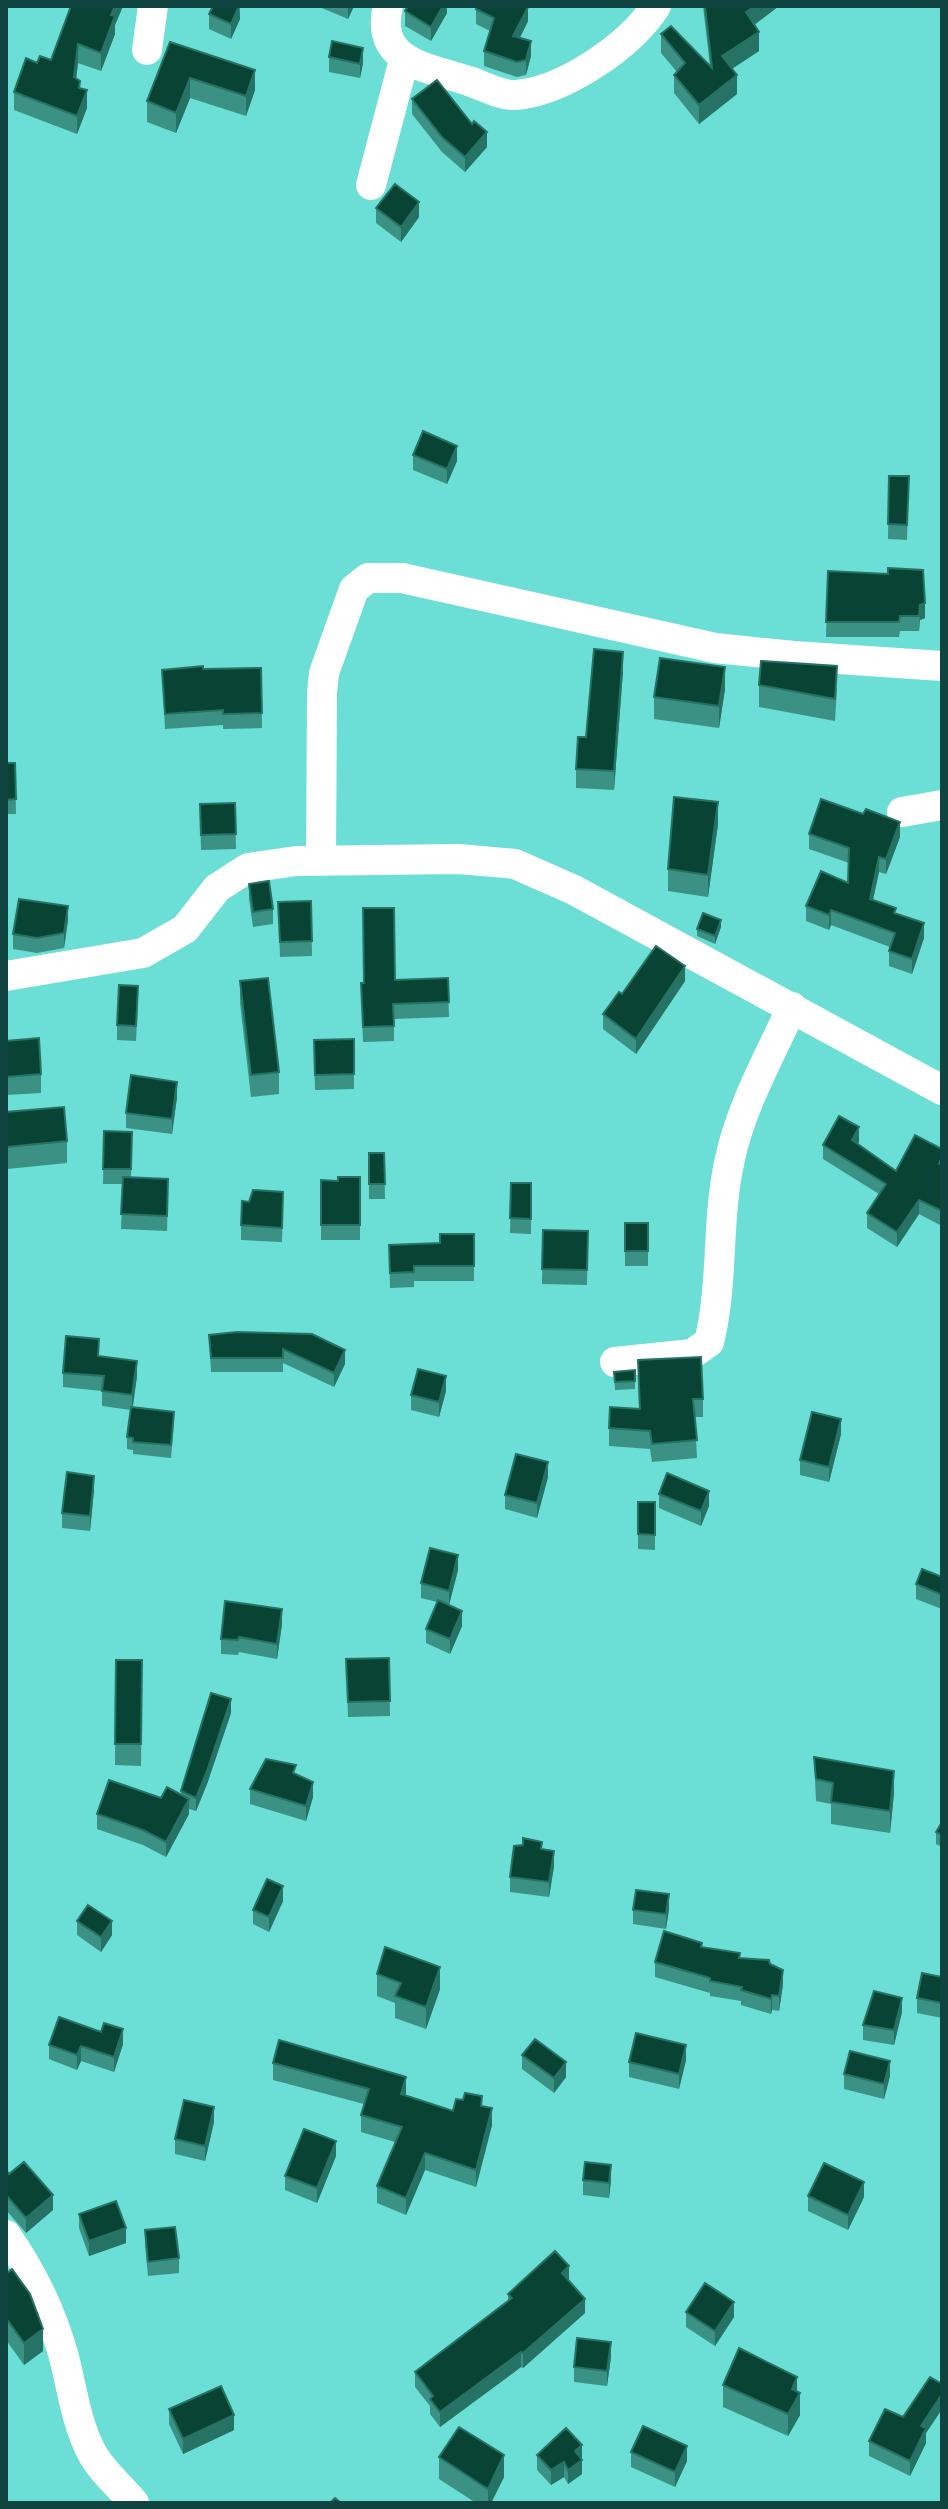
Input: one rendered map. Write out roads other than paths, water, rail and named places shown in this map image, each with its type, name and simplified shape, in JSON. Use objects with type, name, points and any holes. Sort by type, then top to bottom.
[{"type":"street","points":[[147,50],[153,6]]},
{"type":"street","points":[[388,6],[384,21],[391,44],[404,60],[512,96],[542,90],[581,73],[645,24],[656,6]]},
{"type":"street","points":[[371,185],[404,60]]},
{"type":"street","points":[[321,860],[324,673],[354,589],[368,578],[402,578],[715,648],[942,666]]},
{"type":"street","points":[[902,812],[942,805]]},
{"type":"street","points":[[6,976],[143,953],[185,929],[217,888],[248,868],[321,860],[459,859],[515,864],[574,890],[942,1090]]},
{"type":"street","points":[[615,1362],[692,1354],[709,1342],[715,1318],[721,1213],[730,1159],[741,1120],[792,1007]]},
{"type":"street","points":[[6,2235],[46,2303],[91,2453],[134,2503]]}]
